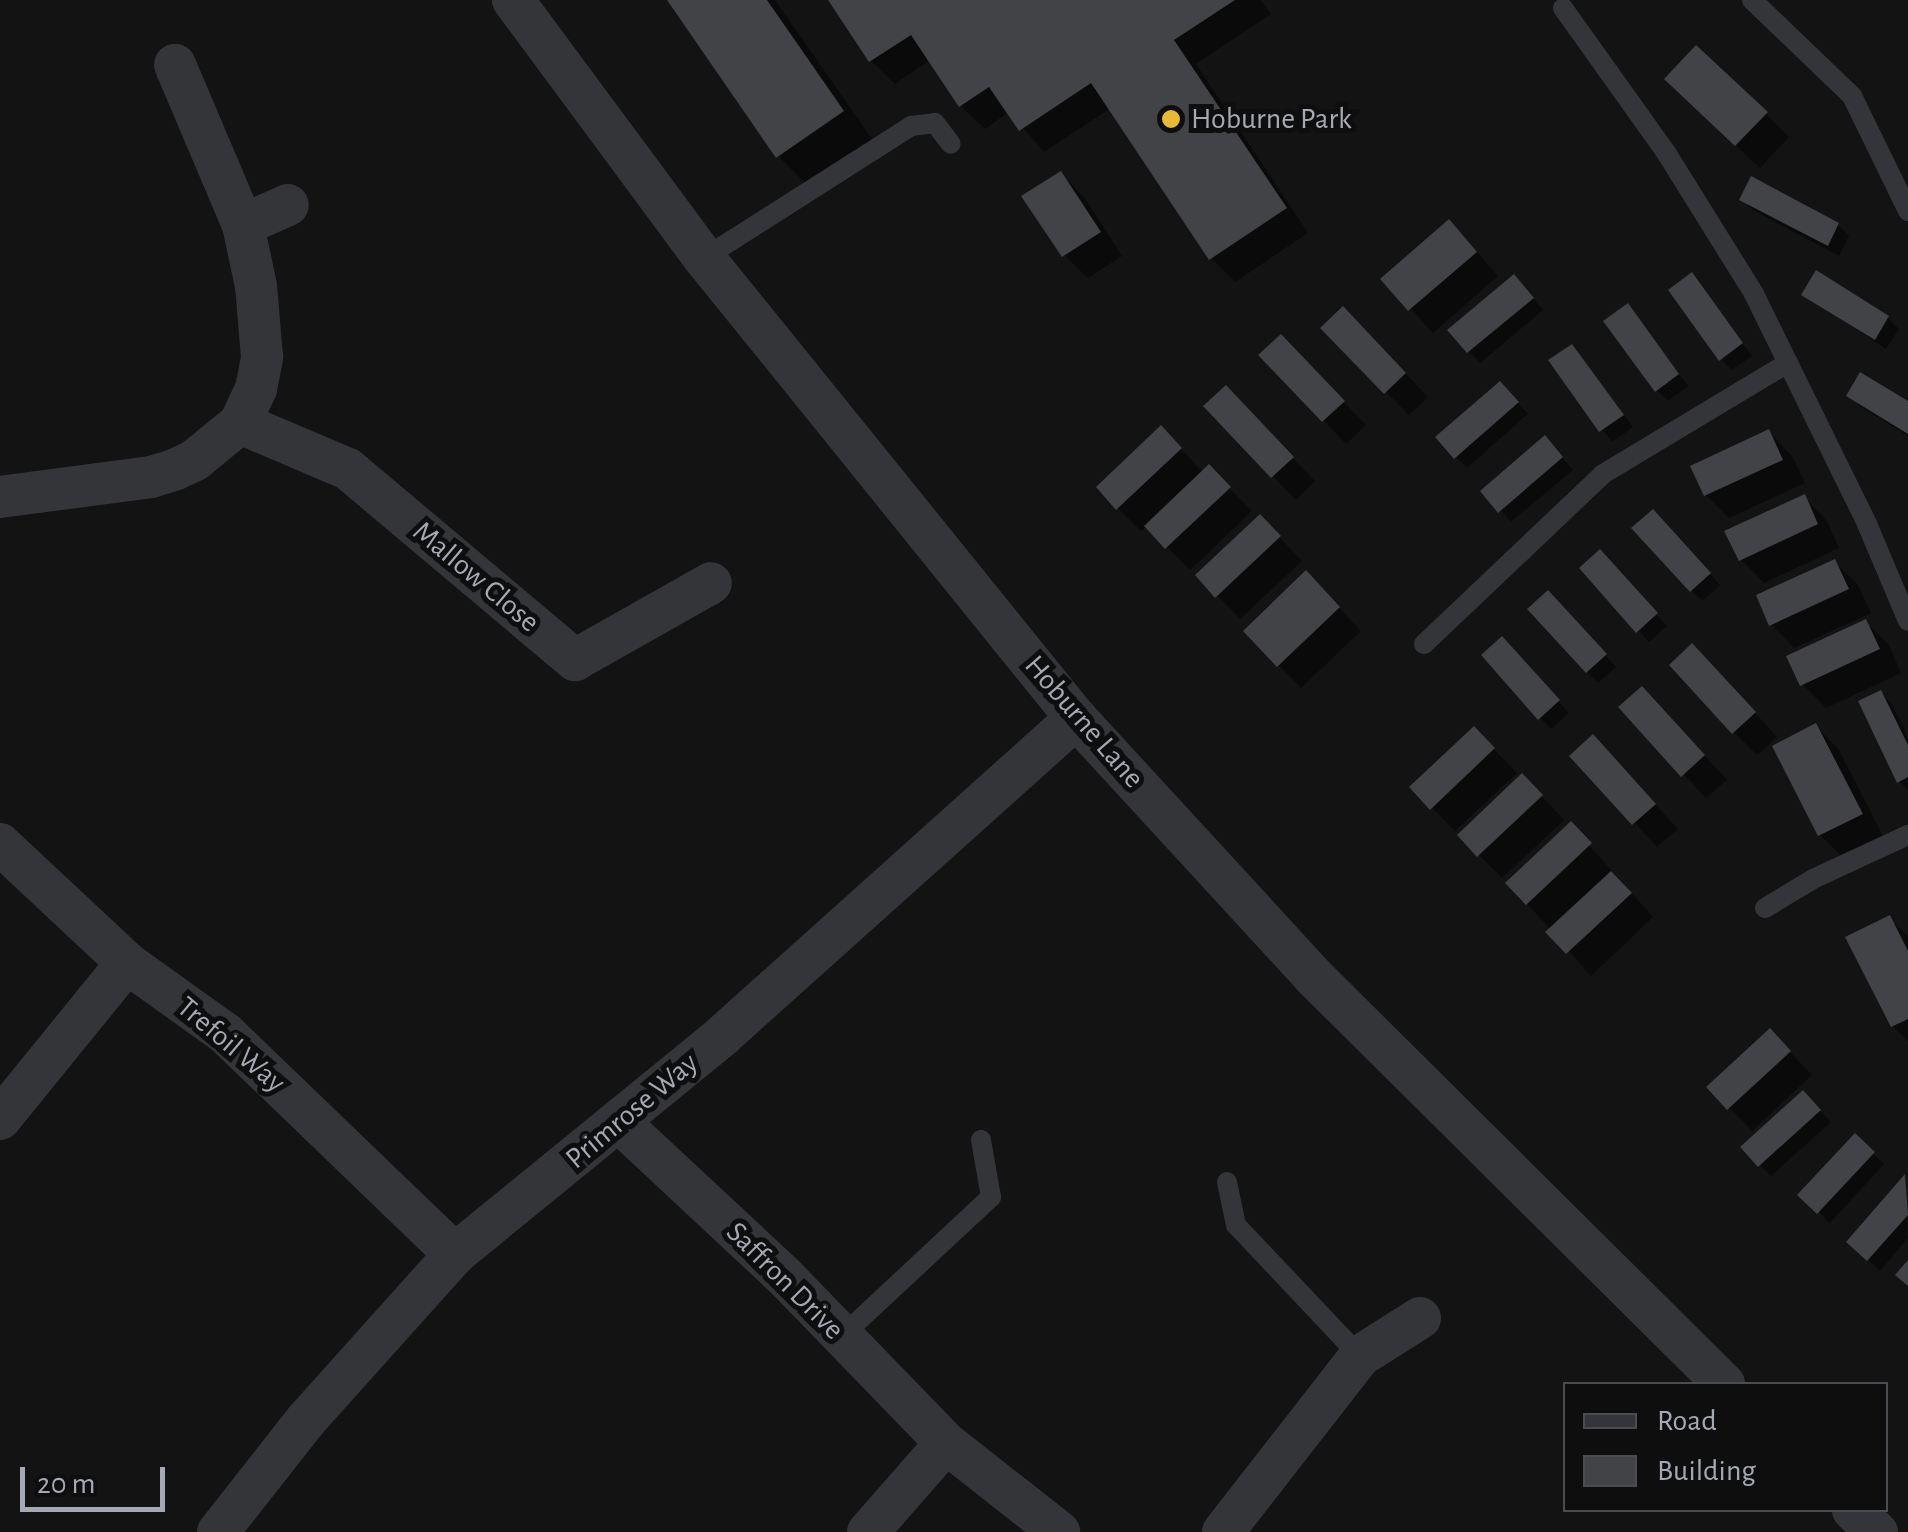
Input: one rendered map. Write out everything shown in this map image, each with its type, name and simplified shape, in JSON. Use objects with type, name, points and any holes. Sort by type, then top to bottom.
[{"type":"street","name":"Hoburne Lane","points":[[512,0],[704,258],[1076,718],[1314,977],[1722,1382]]},
{"type":"street","points":[[0,497],[151,477],[195,460],[240,423],[256,389],[262,357],[256,286],[243,224],[175,65]]},
{"type":"street","points":[[243,224],[288,205]]},
{"type":"street","name":"Mallow Close","points":[[240,423],[348,469],[575,660],[711,583]]},
{"type":"street","name":"Primrose Way","points":[[218,1532],[307,1419],[455,1254],[620,1123],[1076,718]]},
{"type":"street","name":"Trefoil Way","points":[[0,844],[126,963],[226,1034],[455,1254]]},
{"type":"street","points":[[0,1119],[126,963]]},
{"type":"street","name":"Saffron Drive","points":[[620,1123],[786,1278],[946,1444],[1059,1532]]},
{"type":"street","points":[[1223,1532],[1360,1356],[1420,1318]]},
{"type":"street","points":[[868,1532],[946,1444]]},
{"type":"street","points":[[1855,1512],[1877,1532]]},
{"type":"lane","points":[[1752,0],[1852,96],[1908,211]]},
{"type":"lane","points":[[1563,8],[1668,154],[1754,294],[1867,524],[1908,621]]},
{"type":"lane","points":[[704,258],[911,126],[936,123],[950,144]]},
{"type":"lane","points":[[1424,644],[1602,474],[1788,363]]},
{"type":"lane","points":[[1765,908],[1803,884],[1908,835]]},
{"type":"lane","points":[[842,1336],[991,1197],[981,1140]]},
{"type":"lane","points":[[1227,1182],[1236,1225],[1360,1356]]},
{"type":"building","points":[[667,0],[767,0],[844,111],[776,158]]},
{"type":"building","name":"Hoburne Park","points":[[828,0],[1235,0],[1174,40],[1287,208],[1209,260],[1091,83],[1019,131],[989,87],[959,107],[911,35],[869,62]]},
{"type":"building","points":[[1696,45],[1768,112],[1735,146],[1664,79]]},
{"type":"building","points":[[1061,171],[1101,232],[1062,257],[1021,196]]},
{"type":"building","points":[[1751,176],[1839,223],[1828,246],[1739,200]]},
{"type":"building","points":[[1449,219],[1477,252],[1408,311],[1380,279]]},
{"type":"building","points":[[1816,270],[1889,316],[1875,340],[1801,295]]},
{"type":"building","points":[[1692,272],[1743,343],[1719,361],[1668,290]]},
{"type":"building","points":[[1514,274],[1534,298],[1467,353],[1447,330]]},
{"type":"building","points":[[1628,303],[1679,374],[1655,392],[1603,321]]},
{"type":"building","points":[[1343,306],[1406,373],[1384,394],[1320,328]]},
{"type":"building","points":[[1281,334],[1345,401],[1322,422],[1258,355]]},
{"type":"building","points":[[1572,344],[1624,415],[1599,432],[1548,360]]},
{"type":"building","points":[[1860,372],[1908,401],[1908,434],[1846,396]]},
{"type":"building","points":[[1500,381],[1519,402],[1454,459],[1435,437]]},
{"type":"building","points":[[1226,385],[1294,457],[1271,478],[1203,406]]},
{"type":"building","points":[[1161,425],[1182,448],[1116,510],[1096,487]]},
{"type":"building","points":[[1769,429],[1783,460],[1704,496],[1690,466]]},
{"type":"building","points":[[1545,435],[1563,457],[1498,513],[1480,491]]},
{"type":"building","points":[[1209,464],[1231,487],[1165,549],[1144,526]]},
{"type":"building","points":[[1805,494],[1818,524],[1739,561],[1724,531]]},
{"type":"building","points":[[1653,509],[1711,573],[1690,592],[1631,528]]},
{"type":"building","points":[[1260,514],[1281,536],[1215,598],[1195,575]]},
{"type":"building","points":[[1600,549],[1658,613],[1636,633],[1579,568]]},
{"type":"building","points":[[1835,559],[1849,589],[1769,626],[1756,595]]},
{"type":"building","points":[[1306,570],[1340,607],[1277,667],[1243,631]]},
{"type":"building","points":[[1548,590],[1607,654],[1586,673],[1527,609]]},
{"type":"building","points":[[1866,619],[1880,649],[1800,686],[1786,656]]},
{"type":"building","points":[[1502,636],[1560,700],[1538,720],[1481,655]]},
{"type":"building","points":[[1692,643],[1756,712],[1732,734],[1669,665]]},
{"type":"building","points":[[1642,686],[1705,755],[1681,777],[1618,707]]},
{"type":"building","points":[[1881,690],[1908,745],[1908,777],[1897,783],[1858,701]]},
{"type":"building","points":[[1816,723],[1863,814],[1818,836],[1772,746]]},
{"type":"building","points":[[1474,726],[1495,748],[1430,810],[1409,787]]},
{"type":"building","points":[[1593,734],[1656,804],[1632,825],[1569,756]]},
{"type":"building","points":[[1522,773],[1543,795],[1477,857],[1457,835]]},
{"type":"building","points":[[1571,821],[1592,843],[1526,905],[1505,883]]},
{"type":"building","points":[[1611,871],[1632,893],[1566,954],[1545,932]]},
{"type":"building","points":[[1890,915],[1908,951],[1908,1019],[1891,1027],[1845,937]]},
{"type":"building","points":[[1770,1028],[1791,1051],[1727,1110],[1706,1087]]},
{"type":"building","points":[[1803,1090],[1821,1110],[1758,1167],[1740,1147]]},
{"type":"building","points":[[1855,1133],[1875,1152],[1817,1214],[1797,1195]]},
{"type":"building","points":[[1905,1174],[1908,1215],[1867,1261],[1846,1242]]},
{"type":"building","points":[[1908,1260],[1908,1286],[1895,1275]]},
{"type":"place","name":"Hoburne Park","points":[[1171,119]]}]
